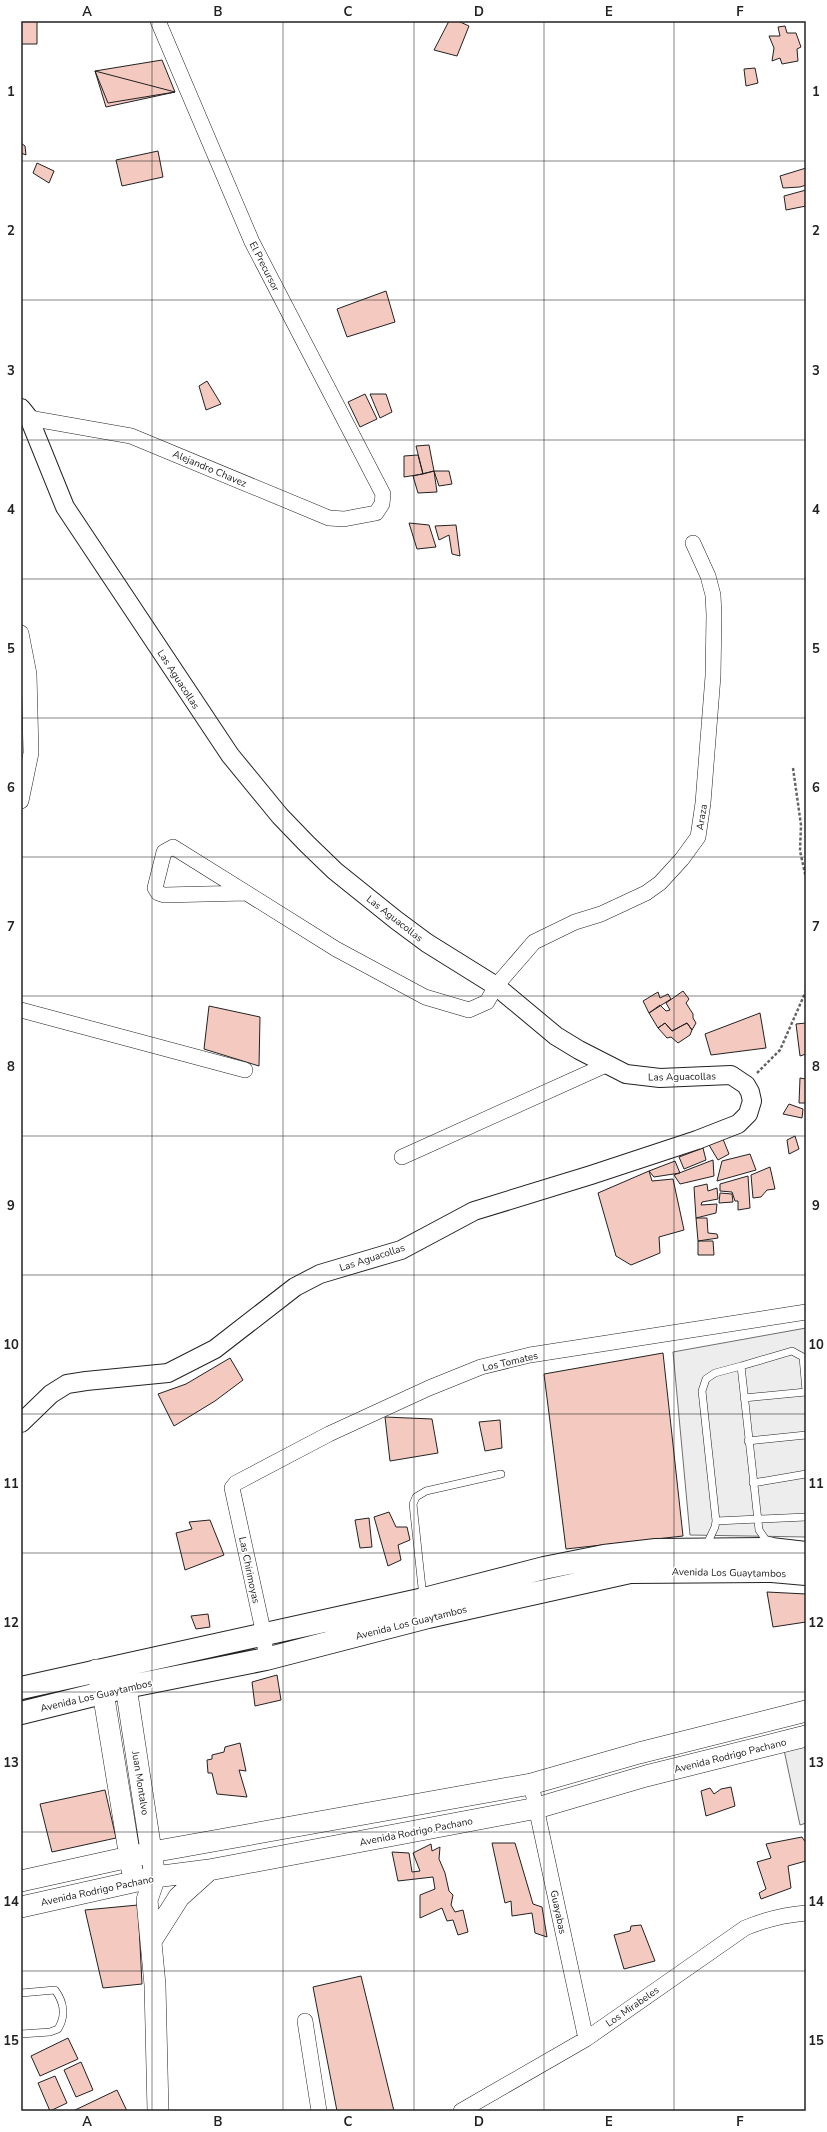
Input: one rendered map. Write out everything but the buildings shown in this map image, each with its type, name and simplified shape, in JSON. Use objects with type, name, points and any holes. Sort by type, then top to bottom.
[{"type":"main road","name":"Avenida Los Guaytambos","points":[[21,1688],[96,1670],[264,1635],[630,1572],[775,1554],[801,1548]]},
{"type":"main road","name":"Avenida Los Guaytambos","points":[[21,1713],[126,1686],[266,1659],[426,1608],[544,1568],[604,1556],[656,1550],[704,1550],[775,1554],[806,1574]]},
{"type":"main road","points":[[604,1556],[612,1576]]},
{"type":"main road","name":"Juan Montalvo","points":[[120,1665],[126,1686],[155,1877],[147,1900],[155,1985],[158,2111]]},
{"type":"main road","points":[[96,1670],[103,1692],[134,1882],[147,1900]]},
{"type":"main road","points":[[21,1881],[152,1852],[531,1784],[639,1753],[806,1710]]},
{"type":"main road","name":"Avenida Rodrigo Pachano","points":[[21,1907],[155,1877],[209,1870],[537,1808],[646,1776],[806,1736]]},
{"type":"main road","points":[[639,1753],[646,1776]]},
{"type":"main road","points":[[151,1941],[178,1897],[209,1870]]},
{"type":"street","name":"El Precursor","points":[[158,21],[252,242],[383,494],[382,504]]},
{"type":"street","name":"Alejandro Chavez","points":[[25,413],[131,436],[154,444],[329,518],[344,519],[376,513],[382,504]]},
{"type":"street","name":"Las Aguacollas","points":[[21,1423],[51,1394],[68,1384],[168,1373],[215,1349],[296,1287],[320,1274],[401,1250],[474,1211],[697,1140],[738,1124],[745,1118],[751,1106],[750,1092],[746,1085],[731,1075],[643,1076],[626,1074],[606,1065],[556,1036],[496,986],[402,925],[335,871],[290,827],[254,786],[207,723],[65,508],[25,413]]},
{"type":"street","name":"Araza","points":[[246,893],[164,895],[158,893],[155,888],[164,852],[173,847],[336,949],[425,997],[469,1010],[487,1002],[496,986],[534,942],[575,922],[633,900],[660,883],[682,859],[698,837],[703,803],[714,635],[713,595],[708,576],[693,543]]},
{"type":"street","points":[[21,633],[29,674],[26,751],[21,801]]},
{"type":"street","points":[[21,1010],[245,1070]]},
{"type":"street","points":[[402,1157],[606,1065]]},
{"type":"street","name":"Los Tomates","points":[[236,1483],[329,1434],[429,1388],[481,1367],[530,1355],[806,1312]]},
{"type":"street","name":"Las Chirimoyas","points":[[236,1483],[232,1488],[264,1635],[266,1659]]},
{"type":"street","name":"Guayabas","points":[[531,1784],[586,2039]]},
{"type":"street","name":"Los Mirabeles","points":[[461,2111],[586,2039],[745,1928],[782,1915],[806,1913]]},
{"type":"street","points":[[305,2021],[319,2111]]},
{"type":"lane","points":[[704,1550],[715,1528],[716,1521],[702,1391],[706,1379],[715,1374],[792,1351],[803,1357],[806,1391],[744,1398]]},
{"type":"lane","points":[[741,1366],[748,1441],[759,1530],[775,1554]]},
{"type":"lane","points":[[748,1441],[806,1435]]},
{"type":"lane","points":[[426,1608],[413,1504],[416,1497],[426,1491],[501,1474]]},
{"type":"lane","points":[[753,1483],[806,1474]]},
{"type":"lane","points":[[716,1521],[806,1517]]},
{"type":"lane","points":[[801,1548],[806,1546]]},
{"type":"lane","points":[[21,1993],[55,1990],[61,1998],[63,2020],[58,2029],[50,2032],[21,2034]]},
{"type":"path","points":[[793,768],[801,824],[800,851],[806,878]]},
{"type":"path","points":[[746,1085],[780,1050],[806,992]]},
{"type":"shaded area","points":[[806,1328],[806,1537],[690,1535],[673,1352]]},
{"type":"shaded area","points":[[806,1745],[806,1823],[800,1825],[784,1750]]}]
